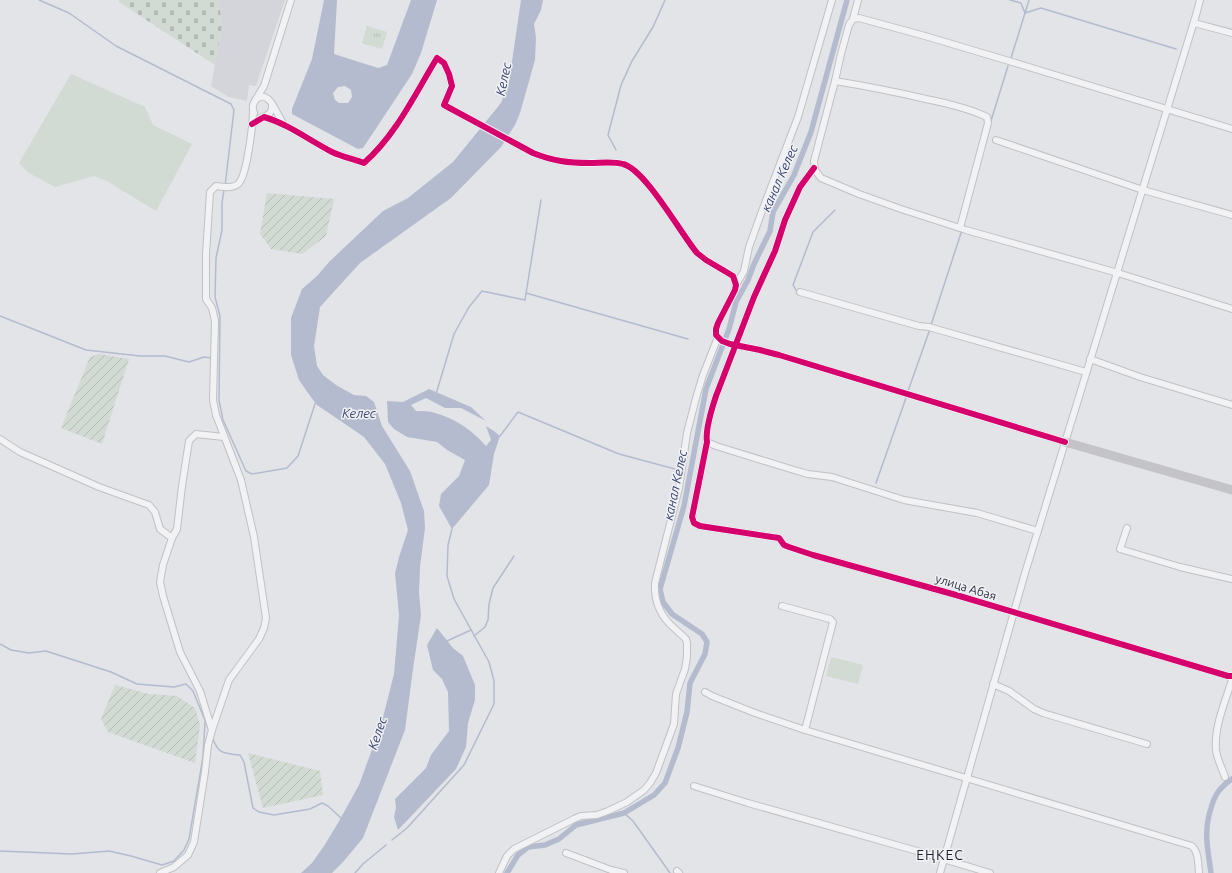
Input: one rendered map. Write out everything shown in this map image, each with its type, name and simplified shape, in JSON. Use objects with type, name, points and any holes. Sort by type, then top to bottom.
[{"type":"main road","points":[[1065,442],[1232,490]]},
{"type":"street","points":[[160,873],[174,867],[188,855],[194,842],[208,744],[212,730],[229,680],[259,639],[264,628],[266,618],[252,530],[241,480],[224,437],[213,400],[215,321],[212,308],[206,298],[206,254],[210,192],[216,186],[232,187],[238,184],[243,176],[252,124],[253,104],[264,86],[291,0]]},
{"type":"street","points":[[832,0],[798,117],[762,211],[744,271],[718,323],[716,332],[720,339],[733,344],[779,355],[1065,442]]},
{"type":"street","points":[[858,0],[841,54],[814,161],[814,168],[821,178],[859,194],[962,229],[1118,273],[1232,309]]},
{"type":"street","points":[[940,873],[1013,613],[1090,359],[1118,273],[1200,0]]},
{"type":"street","points":[[853,19],[859,18],[925,36],[1232,129]]},
{"type":"street","points":[[1194,23],[1232,33]]},
{"type":"street","points":[[253,110],[257,115],[284,124],[332,152],[364,163],[381,147],[401,118],[437,58],[444,63],[452,86],[444,105],[519,146],[549,160],[560,162],[619,163],[628,166],[639,175],[657,197],[697,253],[711,264],[733,276],[736,285]]},
{"type":"street","points":[[835,81],[893,91],[945,103],[987,117],[988,123],[962,229]]},
{"type":"street","points":[[264,86],[264,91],[278,117],[284,124]]},
{"type":"street","points":[[252,124],[270,114],[272,111],[271,103],[265,97],[256,99]]},
{"type":"street","points":[[996,140],[1143,190],[1232,216]]},
{"type":"street","points":[[814,168],[800,187],[785,220],[775,251],[733,344],[733,349],[712,407],[707,437],[708,442],[716,446],[794,470],[832,478],[904,500],[977,513],[1038,530]]},
{"type":"street","points":[[800,292],[1086,372]]},
{"type":"street","points":[[499,873],[507,856],[514,849],[581,816],[597,815],[627,802],[644,790],[656,773],[674,724],[676,694],[685,669],[687,643],[686,639],[664,618],[660,611],[655,595],[655,583],[679,488],[687,433],[696,398],[703,375],[720,339]]},
{"type":"street","points":[[1090,359],[1140,377],[1232,405]]},
{"type":"street","points":[[212,730],[200,691],[180,652],[160,582],[163,565],[172,538],[177,529],[182,486],[190,440],[196,434],[224,437]]},
{"type":"street","points":[[0,439],[20,452],[99,487],[149,505],[154,512],[160,528],[172,538]]},
{"type":"street","name":"улица Абая","points":[[708,442],[692,517],[696,524],[706,527],[779,538],[786,546],[795,549],[1232,676]]},
{"type":"street","points":[[1127,528],[1120,549],[1180,567],[1232,579]]},
{"type":"street","points":[[782,606],[830,619],[833,622],[805,730]]},
{"type":"street","points":[[1225,777],[1218,759],[1216,741],[1218,726],[1232,680]]},
{"type":"street","points":[[993,684],[1010,691],[1034,709],[1147,744]]},
{"type":"street","points":[[704,692],[755,713],[805,730],[1192,846],[1197,855],[1199,873]]},
{"type":"street","points":[[694,786],[756,806],[990,873]]},
{"type":"street","points":[[566,853],[611,870],[624,873]]},
{"type":"shaded area","points":[[219,0],[285,0],[256,86],[249,85],[247,101],[229,97],[211,86],[222,26]]},
{"type":"green space","points":[[119,0],[219,0],[222,26],[215,65],[119,2]]},
{"type":"green space","points":[[367,26],[387,32],[382,49],[362,43]]},
{"type":"green space","points":[[71,74],[145,107],[153,125],[192,144],[156,211],[107,181],[94,176],[55,187],[29,173],[19,163]]},
{"type":"green space","points":[[267,193],[334,199],[326,236],[302,254],[271,249],[260,234]]},
{"type":"green space","points":[[99,354],[129,359],[102,444],[61,428],[90,357]]},
{"type":"green space","points":[[831,657],[863,665],[858,684],[826,676]]},
{"type":"green space","points":[[115,685],[149,694],[177,696],[195,708],[200,725],[195,763],[108,732],[101,719]]},
{"type":"green space","points":[[248,753],[320,771],[323,795],[263,808]]},
{"type":"water","points":[[324,0],[337,0],[334,54],[378,68],[387,65],[411,0],[437,0],[421,53],[412,74],[363,148],[358,149],[292,114],[292,109],[312,59]],"holes":[[[345,86],[351,90],[352,97],[348,103],[339,103],[335,100],[333,93],[338,87]]]},
{"type":"water","name":"Келес","points":[[521,0],[543,0],[541,10],[534,24],[536,38],[535,60],[520,113],[515,125],[501,147],[451,198],[360,263],[320,307],[314,346],[317,366],[323,375],[336,385],[354,395],[366,396],[374,402],[382,426],[410,471],[424,511],[425,528],[420,567],[419,593],[421,615],[405,730],[363,838],[332,873],[301,873],[312,863],[324,846],[359,785],[381,725],[394,674],[399,615],[395,573],[408,530],[401,503],[385,464],[364,437],[317,405],[299,380],[291,355],[291,318],[302,289],[383,211],[408,198],[453,162],[501,103],[509,82]]},
{"type":"water","points":[[429,389],[471,407],[486,421],[461,408],[445,408],[426,398],[411,405],[416,411],[433,412],[450,418],[469,430],[486,446],[491,440],[486,426],[500,436],[494,454],[489,485],[452,529],[439,506],[441,494],[459,476],[465,460],[447,450],[437,442],[407,437],[394,429],[388,422],[387,401],[403,402]]},
{"type":"water","points":[[437,628],[453,648],[463,656],[475,685],[475,700],[468,723],[466,747],[456,769],[398,830],[394,817],[396,808],[395,799],[426,768],[431,755],[449,731],[448,692],[442,679],[433,670],[427,645]]},
{"type":"waterway","points":[[39,0],[69,13],[116,46],[231,104],[234,110],[225,186]]},
{"type":"waterway","points":[[616,150],[608,135],[621,85],[632,61],[653,27],[665,0]]},
{"type":"waterway","name":"канал Келес","points":[[507,873],[518,855],[528,847],[545,845],[559,839],[576,825],[624,813],[654,795],[665,783],[678,748],[687,712],[690,683],[705,654],[707,642],[702,634],[672,614],[663,602],[660,589],[684,506],[706,389],[729,329],[736,302],[748,280],[770,231],[773,212],[794,175],[811,132],[847,0]]},
{"type":"waterway","points":[[1010,0],[1021,3],[1025,13],[1011,58]]},
{"type":"waterway","points":[[1025,13],[1029,0]]},
{"type":"waterway","points":[[1025,13],[1041,8],[1176,49]]},
{"type":"waterway","points":[[990,124],[1008,66]]},
{"type":"waterway","points":[[224,190],[222,203],[222,230],[216,258],[215,297],[220,316],[219,400],[223,420],[246,471],[252,474],[287,468],[298,456],[316,401]]},
{"type":"waterway","points":[[436,394],[454,334],[469,307],[482,291],[525,300],[541,200]]},
{"type":"waterway","points":[[797,292],[793,285],[813,232],[835,210]]},
{"type":"waterway","points":[[931,325],[962,230]]},
{"type":"waterway","points":[[526,293],[688,339]]},
{"type":"waterway","points":[[0,316],[86,350],[140,356],[165,356],[189,362],[204,357],[212,358]]},
{"type":"waterway","points":[[908,391],[930,329]]},
{"type":"waterway","points":[[876,483],[907,395]]},
{"type":"waterway","points":[[500,436],[518,412],[619,454],[675,469]]},
{"type":"waterway","points":[[392,840],[407,828],[464,765],[494,704],[494,681],[489,662],[454,599],[447,576],[448,545],[452,529]]},
{"type":"waterway","points":[[474,636],[485,627],[488,620],[489,604],[493,588],[514,556]]},
{"type":"waterway","points":[[447,641],[471,630]]},
{"type":"waterway","points":[[0,644],[11,650],[29,653],[46,651],[111,672],[137,684],[174,687],[186,684],[193,691],[209,730]]},
{"type":"waterway","points":[[0,851],[72,854],[109,851],[162,865],[174,861],[184,850],[189,839],[203,757],[205,722]]},
{"type":"waterway","points":[[212,737],[217,747],[222,752],[240,755],[244,762],[253,808],[259,812],[274,815],[310,809],[322,803],[328,806],[341,818]]},
{"type":"waterway","points":[[1211,873],[1207,841],[1207,825],[1216,795],[1221,788],[1232,779]]},
{"type":"waterway","points":[[624,813],[633,821],[670,873]]},
{"type":"waterway","points":[[355,873],[363,864],[386,845]]},
{"type":"cycle path","points":[[252,124],[264,117],[273,120],[332,152],[364,163],[386,140],[413,100],[437,58],[444,63],[452,86],[444,105],[540,156],[568,162],[619,163],[632,169],[642,178],[663,204],[697,253],[733,276],[736,285],[735,290],[716,329],[716,335],[722,341],[779,355],[1065,442]]},
{"type":"cycle path","points":[[814,168],[800,187],[785,220],[775,251],[754,297],[716,396],[708,425],[707,442],[692,517],[694,523],[700,526],[779,538],[784,545],[813,555],[956,595],[1232,676]]},
{"type":"district","name":"ЕҢКЕС","points":[[940,855]]}]
